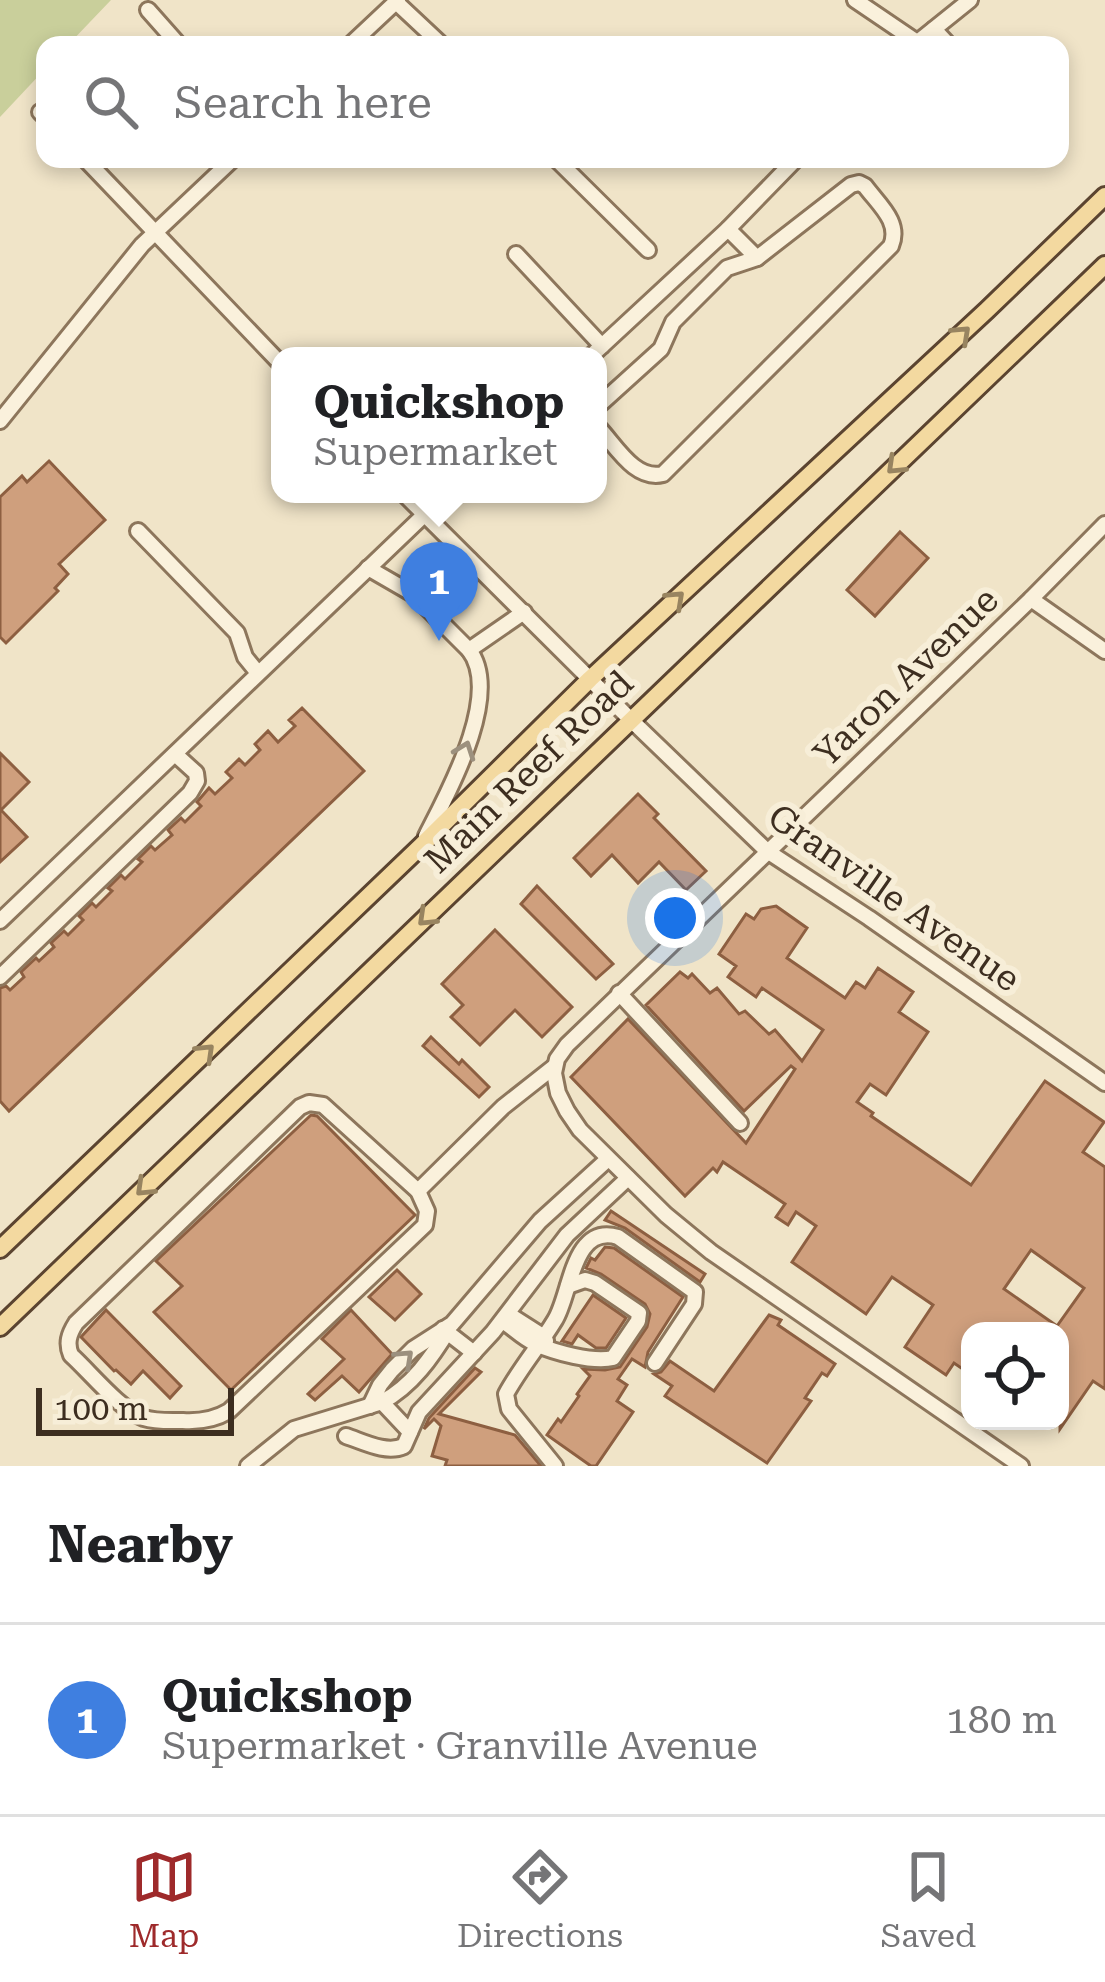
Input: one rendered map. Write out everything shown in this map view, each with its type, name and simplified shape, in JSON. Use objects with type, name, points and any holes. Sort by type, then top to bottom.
[{"type":"main road","name":"Main Reef Road","points":[[0,1249],[590,679],[1105,196]]},
{"type":"main road","name":"Main Reef Road","points":[[0,1327],[1105,266]]},
{"type":"street","points":[[855,0],[905,36]]},
{"type":"street","points":[[925,36],[970,0]]},
{"type":"street","points":[[360,36],[397,1],[433,36]]},
{"type":"street","points":[[148,10],[171,36]]},
{"type":"street","points":[[934,28],[941,36]]},
{"type":"street","points":[[94,168],[271,354]]},
{"type":"street","points":[[0,422],[115,276],[223,168]]},
{"type":"street","points":[[565,168],[648,250]]},
{"type":"street","points":[[601,347],[787,168]]},
{"type":"street","points":[[607,398],[661,349],[673,322],[727,268],[757,258],[851,185],[865,186],[895,226],[891,246],[663,474],[641,473],[607,437]]},
{"type":"street","points":[[728,229],[757,258]]},
{"type":"street","points":[[516,254],[594,347]]},
{"type":"street","name":"Granville Avenue","points":[[413,503],[767,851],[1105,1083]]},
{"type":"street","points":[[0,921],[437,503]]},
{"type":"street","name":"Yaron Avenue","points":[[418,1191],[503,1107],[555,1073],[567,1045],[619,993],[1105,524]]},
{"type":"street","points":[[138,531],[237,634],[245,657],[258,674]]},
{"type":"street","points":[[428,608],[470,560]]},
{"type":"street","points":[[368,568],[428,608],[476,659],[479,674],[471,735],[421,846]]},
{"type":"street","points":[[1031,599],[1105,650]]},
{"type":"street","points":[[469,650],[524,612]]},
{"type":"street","points":[[0,977],[190,793],[196,773],[175,754]]},
{"type":"street","points":[[619,993],[740,1124]]},
{"type":"street","points":[[555,1073],[562,1103],[572,1120],[693,1239],[1022,1466]]},
{"type":"street","points":[[304,1104],[323,1105],[418,1191],[427,1211],[419,1232],[220,1416],[194,1421],[140,1416],[71,1354],[69,1340],[76,1323],[304,1104]]},
{"type":"street","points":[[376,1401],[385,1377],[400,1360],[447,1329],[540,1221],[608,1159]]},
{"type":"street","points":[[346,1436],[394,1450],[404,1445],[423,1406],[506,1317],[567,1235],[628,1178]]},
{"type":"street","points":[[555,1466],[506,1402],[507,1390],[543,1343],[563,1306],[579,1256],[604,1234],[618,1237],[692,1289],[696,1297],[655,1363]]},
{"type":"street","points":[[506,1317],[543,1343],[609,1360],[620,1351],[639,1318],[637,1310],[596,1283],[585,1280],[568,1286]]},
{"type":"street","points":[[447,1329],[474,1353]]},
{"type":"street","points":[[376,1401],[410,1432]]},
{"type":"street","points":[[248,1466],[294,1430],[376,1401]]},
{"type":"green space","points":[[0,0],[111,0],[77,36],[36,36],[36,79],[0,117]]},
{"type":"building","points":[[49,461],[105,520],[59,564],[68,574],[55,588],[58,591],[6,643],[0,637],[0,497],[22,476],[27,482]]},
{"type":"building","points":[[900,532],[928,558],[875,616],[847,590]]},
{"type":"building","points":[[302,708],[364,771],[9,1111],[0,1101],[0,988],[10,990],[24,977],[21,972],[54,947],[51,943],[83,920],[79,916],[92,903],[96,907],[121,875],[125,879],[142,862],[138,859],[151,846],[155,850],[172,835],[168,830],[201,806],[197,802],[209,788],[215,794],[232,778],[226,772],[239,759],[245,765],[260,750],[255,744],[268,731],[278,742],[295,726],[289,720]]},
{"type":"building","points":[[0,753],[29,782],[1,810],[27,837],[0,862]]},
{"type":"building","points":[[638,794],[658,814],[654,818],[706,871],[686,890],[659,862],[638,883],[612,855],[591,876],[574,858]]},
{"type":"building","points":[[537,886],[613,964],[596,979],[521,904]]},
{"type":"building","points":[[776,906],[807,928],[787,958],[845,998],[856,982],[865,988],[878,968],[913,992],[899,1012],[928,1032],[886,1095],[870,1084],[857,1102],[971,1185],[1045,1081],[1104,1122],[1083,1152],[1105,1167],[1105,1389],[1093,1381],[1069,1416],[1069,1322],[1060,1322],[1084,1288],[1031,1250],[1004,1289],[1051,1322],[961,1322],[961,1368],[954,1363],[946,1375],[905,1347],[933,1305],[892,1277],[866,1314],[792,1262],[816,1226],[796,1212],[788,1225],[776,1217],[785,1204],[723,1162],[685,1196],[571,1077],[628,1019],[746,1143],[795,1069],[791,1066],[744,1111],[646,1005],[680,972],[688,978],[692,974],[710,993],[717,988],[739,1014],[745,1011],[769,1034],[775,1030],[802,1061],[823,1030],[762,988],[756,997],[728,977],[736,966],[719,954],[746,914],[754,919],[761,909]]},
{"type":"building","points":[[495,930],[572,1007],[542,1037],[515,1010],[480,1045],[451,1017],[463,1005],[442,984]]},
{"type":"building","points":[[431,1037],[489,1087],[479,1097],[423,1046]]},
{"type":"building","points":[[311,1115],[415,1215],[231,1390],[154,1312],[182,1286],[156,1261]]},
{"type":"building","points":[[611,1211],[705,1274],[700,1282],[625,1228],[605,1220]]},
{"type":"building","points":[[605,1247],[614,1248],[683,1297],[648,1352],[645,1367],[632,1359],[618,1379],[627,1385],[617,1401],[633,1412],[596,1466],[591,1466],[547,1435],[558,1419],[561,1422],[590,1376],[583,1369],[620,1367],[647,1327],[650,1314],[645,1304],[586,1268]]},
{"type":"building","points":[[397,1270],[421,1294],[395,1320],[369,1297]]},
{"type":"building","points":[[593,1295],[626,1318],[606,1348],[596,1348],[578,1335],[572,1344],[562,1341]]},
{"type":"building","points":[[106,1310],[181,1386],[170,1398],[143,1371],[131,1384],[81,1337]]},
{"type":"building","points":[[351,1310],[392,1354],[359,1392],[342,1376],[315,1400],[308,1394],[344,1359],[322,1339]]},
{"type":"building","points":[[769,1315],[835,1364],[827,1376],[822,1373],[805,1398],[811,1401],[767,1463],[665,1396],[672,1386],[654,1374],[670,1361],[714,1391]]},
{"type":"building","points":[[475,1368],[481,1372],[439,1414],[515,1435],[541,1466],[445,1466],[447,1460],[432,1456],[441,1426],[434,1419],[424,1429],[429,1418]]},
{"type":"place","name":"Quickshop","points":[[439,641]]}]
